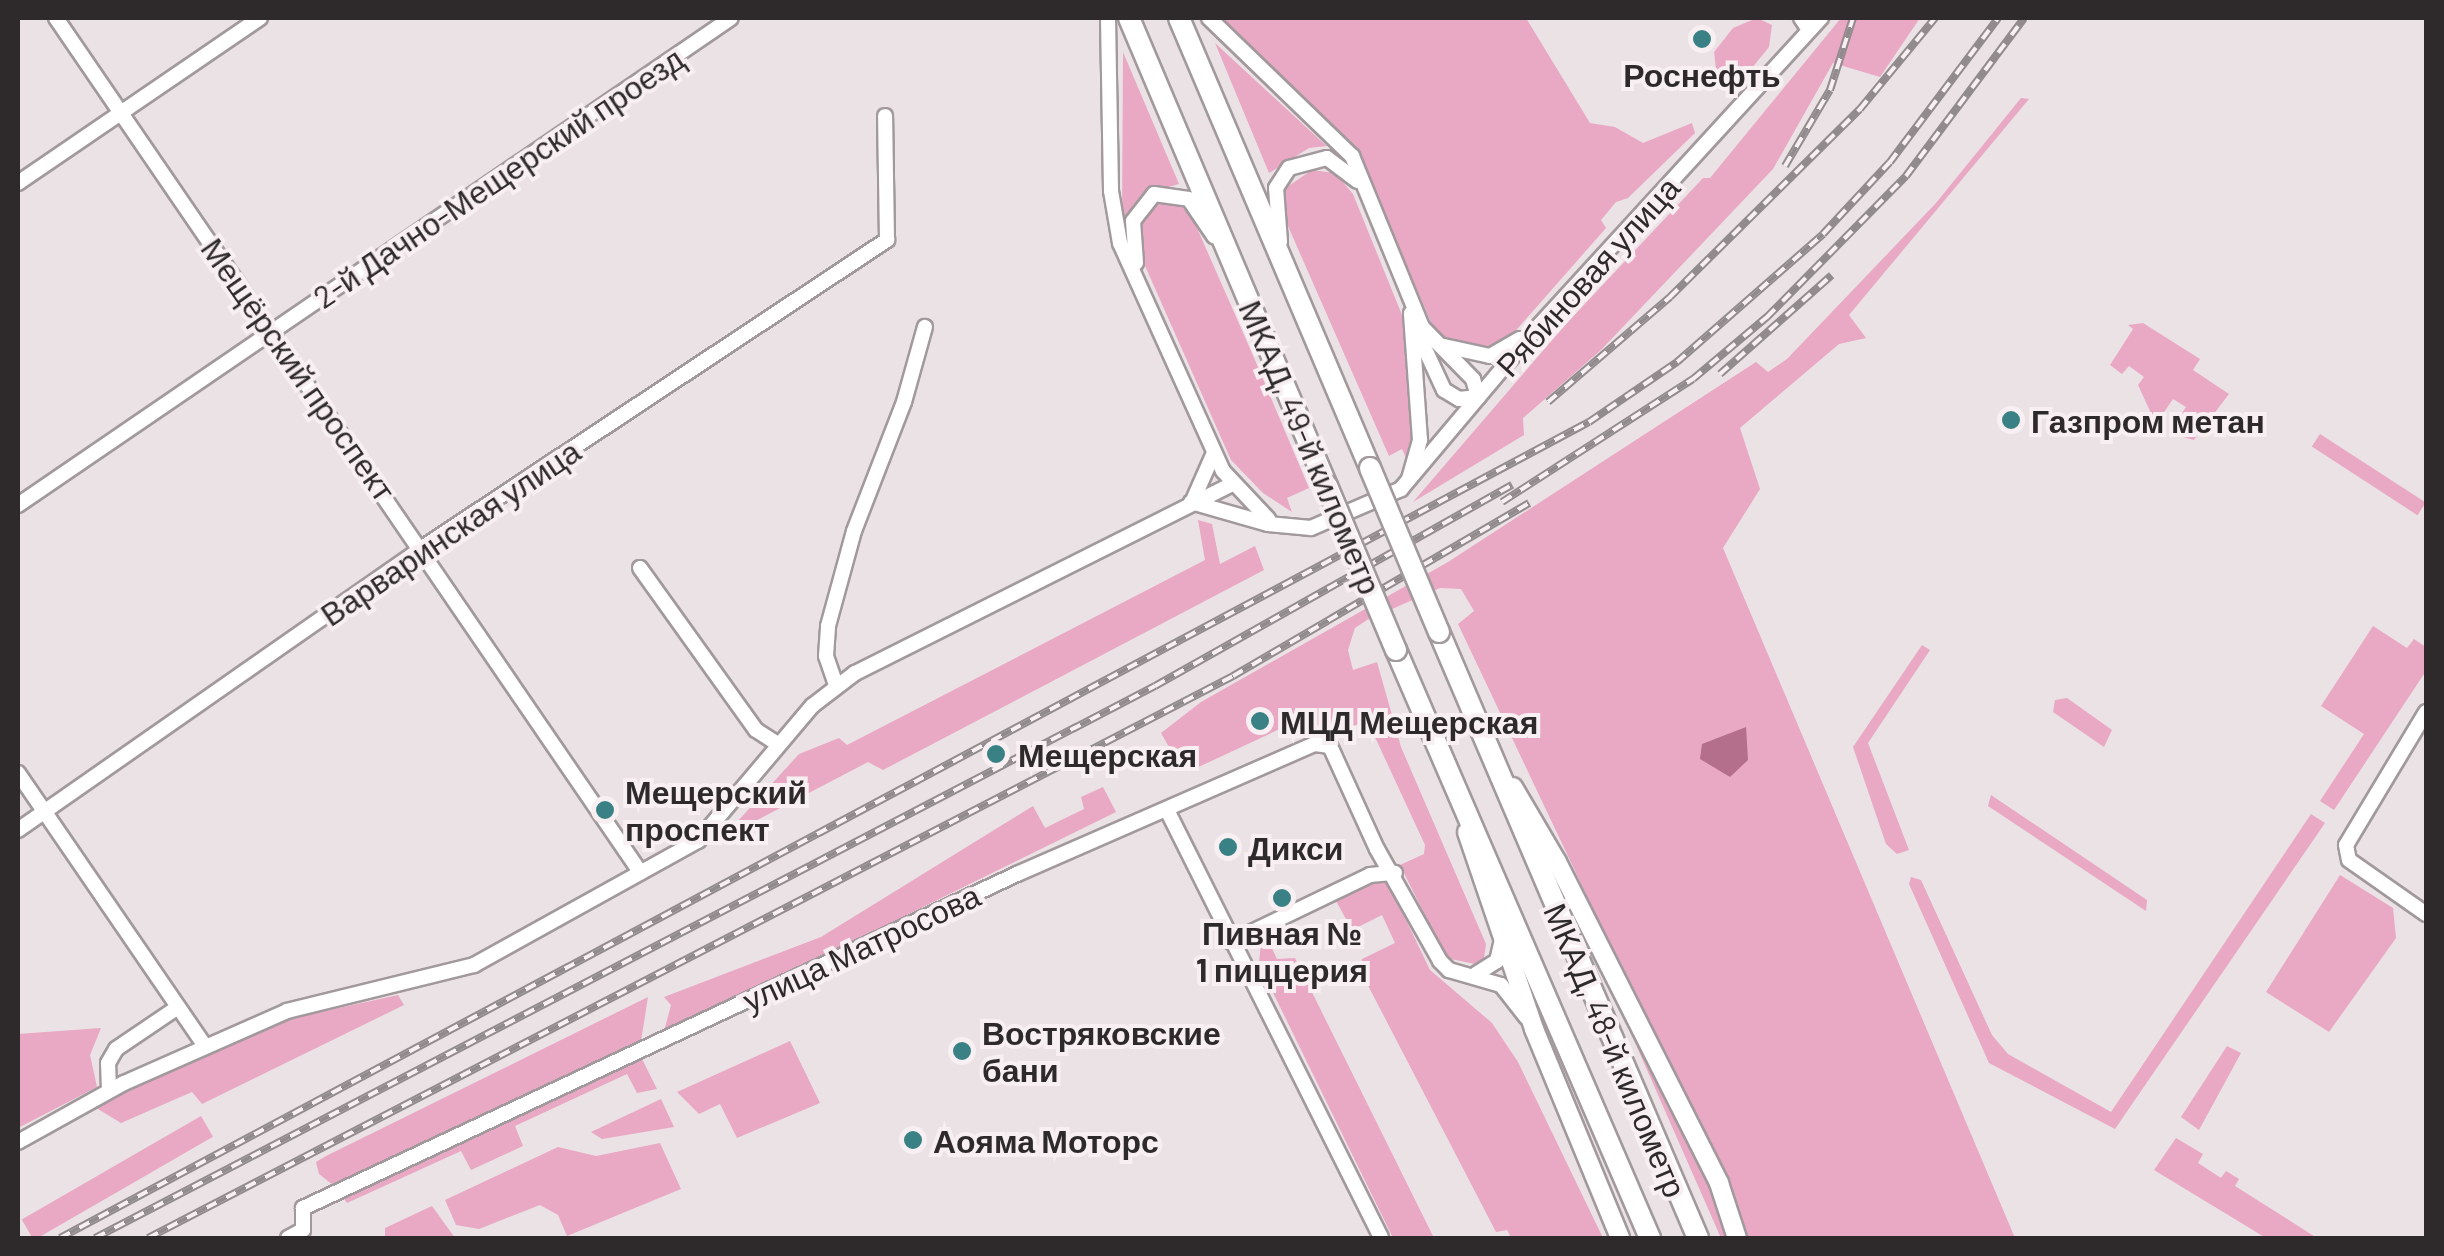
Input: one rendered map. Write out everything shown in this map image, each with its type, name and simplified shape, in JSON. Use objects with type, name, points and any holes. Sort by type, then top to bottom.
[{"type":"highway","name":"МКАД, 49-й километр","points":[[1130,18],[1492,876]]},
{"type":"highway","name":"МКАД, 49-й километр","points":[[1180,18],[1536,860]]},
{"type":"highway","name":"МКАД, 48-й километр","points":[[1536,860],[1698,1238]]},
{"type":"highway","name":"МКАД, 48-й километр","points":[[1492,876],[1650,1238]]},
{"type":"main road","points":[[1487,746],[1558,862],[1719,1183],[1737,1238]]},
{"type":"main road","points":[[1457,798],[1534,1029],[1620,1238]]},
{"type":"main road","points":[[1676,1191],[1710,1238]]},
{"type":"street","name":"Мещёрский проспект","points":[[56,18],[274,330],[640,872]]},
{"type":"street","points":[[18,183],[260,18]]},
{"type":"street","name":"2-й Дачно-Мещерский проезд","points":[[18,505],[731,18]]},
{"type":"street","points":[[1108,18],[1112,210],[1120,243],[1231,485],[1256,511],[1284,526]]},
{"type":"street","points":[[1210,18],[1343,145],[1431,340],[1472,379],[1478,397],[1457,398],[1435,380],[1408,295]]},
{"type":"street","name":"Рябиновая улица","points":[[1190,502],[1284,526],[1315,527],[1343,518],[1408,482],[1534,331],[1805,24],[1821,18]]},
{"type":"street","name":"Варваринская улица","points":[[18,830],[422,548],[886,240],[885,116]]},
{"type":"street","points":[[1282,258],[1276,188],[1294,165],[1317,158],[1338,162],[1371,201]]},
{"type":"street","points":[[1139,278],[1133,221],[1148,198],[1163,192],[1192,202],[1237,270]]},
{"type":"street","points":[[1408,482],[1420,443],[1412,312]]},
{"type":"street","points":[[836,685],[826,656],[828,626],[854,531],[904,402],[925,326]]},
{"type":"street","points":[[1431,340],[1460,354],[1490,356],[1534,331]]},
{"type":"street","points":[[1190,502],[1209,474],[1212,449]]},
{"type":"street","points":[[18,1142],[109,1090],[204,1045],[322,1000],[468,968],[718,824],[779,745],[836,685],[900,646],[1231,485]]},
{"type":"street","points":[[640,568],[756,730],[779,745]]},
{"type":"street","points":[[2426,712],[2346,845],[2360,870],[2426,914]]},
{"type":"street","name":"улица Матросова","points":[[288,1238],[303,1230],[303,1208],[1017,874],[1168,812],[1315,744],[1330,746],[1377,850],[1395,873]]},
{"type":"street","points":[[18,773],[174,1010],[204,1045]]},
{"type":"street","points":[[1168,812],[1381,1238]]},
{"type":"street","points":[[1231,942],[1370,875],[1395,873],[1448,970],[1501,985],[1534,1029]]},
{"type":"street","points":[[1476,975],[1498,960],[1502,940]]},
{"type":"street","points":[[109,1090],[108,1062],[116,1049],[174,1010]]},
{"type":"shaded area","points":[[1218,18],[1526,18],[1590,123],[1615,127],[1643,143],[1692,123],[1695,133],[1628,198],[1616,202],[1601,220],[1606,228],[1505,343],[1482,349],[1448,340],[1433,327],[1358,153]]},
{"type":"shaded area","points":[[1757,18],[1772,25],[1769,47],[1738,85],[1716,69],[1714,52],[1733,28]]},
{"type":"shaded area","points":[[1841,18],[1920,18],[1880,77],[1833,63],[1773,169],[1601,350],[1523,418],[1524,435],[1413,502],[1566,324],[1703,178],[1710,178]]},
{"type":"shaded area","points":[[1215,43],[1327,146],[1309,148],[1269,173]]},
{"type":"shaded area","points":[[1123,52],[1179,184],[1141,195],[1122,222]]},
{"type":"shaded area","points":[[2021,98],[2029,99],[1849,315],[1866,338],[1839,344],[1740,428],[1760,489],[1723,548],[2015,1238],[1721,1238],[1614,995],[1630,987],[1458,624],[1474,611],[1461,589],[1440,588],[1367,620],[1355,628],[1348,650],[1353,670],[1377,662],[1401,747],[1486,944],[1484,958],[1475,964],[1446,958],[1400,865],[1424,854],[1425,845],[1368,722],[1335,730],[1299,720],[1190,771],[1181,768],[1161,733],[1201,702],[1448,562],[1756,362],[1768,372],[1787,359],[1936,203]]},
{"type":"shaded area","points":[[1312,170],[1335,173],[1353,194],[1402,315],[1414,442],[1407,460],[1402,449],[1389,456],[1284,217],[1284,189]]},
{"type":"shaded area","points":[[1160,200],[1176,200],[1193,219],[1252,353],[1309,488],[1287,498],[1292,512],[1263,493],[1231,460],[1142,259],[1142,222]]},
{"type":"shaded area","points":[[2143,323],[2200,359],[2193,370],[2229,394],[2194,440],[2169,433],[2186,407],[2173,399],[2156,424],[2138,385],[2144,377],[2129,366],[2122,374],[2110,365],[2133,329],[2128,325]]},
{"type":"shaded area","points":[[2320,434],[2426,503],[2418,515],[2312,447]]},
{"type":"shaded area","points":[[1198,520],[1212,524],[1220,564],[1255,546],[1264,570],[883,770],[868,762],[746,826],[737,822],[799,754],[839,738],[847,745],[1205,560]]},
{"type":"shaded area","points":[[2373,626],[2407,648],[2414,639],[2426,647],[2426,671],[2334,810],[2320,801],[2364,734],[2321,706]]},
{"type":"shaded area","points":[[1922,645],[1930,650],[1868,743],[1909,850],[1897,854],[1886,844],[1853,747]]},
{"type":"shaded area","points":[[2067,698],[2112,730],[2104,747],[2053,712],[2055,700]]},
{"type":"shaded area","points":[[1746,727],[1748,760],[1730,777],[1700,759],[1702,744]]},
{"type":"shaded area","points":[[1103,787],[1116,812],[663,1035],[671,1005],[664,997],[821,937],[1033,806],[1045,828],[1084,809],[1081,797]]},
{"type":"shaded area","points":[[1991,795],[2147,900],[2146,911],[1988,806]]},
{"type":"shaded area","points":[[2311,814],[2325,823],[2115,1129],[1989,1063],[1909,884],[1911,877],[1921,880],[1992,1035],[2008,1054],[2111,1112]]},
{"type":"shaded area","points":[[1384,874],[1430,970],[1492,1023],[1518,1062],[1603,1238],[1511,1238],[1507,1230],[1496,1232],[1361,972],[1362,959],[1395,943],[1382,915],[1352,930],[1335,899]]},
{"type":"shaded area","points":[[2340,875],[2393,908],[2396,938],[2329,1032],[2266,992]]},
{"type":"shaded area","points":[[1261,942],[1269,942],[1277,959],[1295,958],[1434,1238],[1393,1238],[1259,964]]},
{"type":"shaded area","points":[[398,995],[404,1005],[202,1104],[192,1092],[121,1123],[93,1106],[284,1020]]},
{"type":"shaded area","points":[[648,997],[641,1041],[333,1185],[319,1174],[316,1162],[326,1156]]},
{"type":"shaded area","points":[[101,1028],[90,1055],[97,1087],[18,1128],[18,1034]]},
{"type":"shaded area","points":[[790,1041],[820,1103],[737,1138],[720,1104],[699,1114],[677,1092]]},
{"type":"shaded area","points":[[2227,1046],[2241,1053],[2199,1130],[2181,1117]]},
{"type":"shaded area","points":[[638,1051],[657,1089],[637,1093],[627,1074],[515,1126],[523,1146],[471,1170],[461,1151],[347,1203],[339,1191]]},
{"type":"shaded area","points":[[661,1099],[674,1127],[602,1139],[591,1132]]},
{"type":"shaded area","points":[[201,1116],[213,1137],[38,1238],[32,1238],[22,1220]]},
{"type":"shaded area","points":[[2176,1138],[2203,1154],[2198,1163],[2221,1178],[2226,1171],[2239,1179],[2235,1186],[2317,1238],[2266,1238],[2154,1170]]},
{"type":"shaded area","points":[[660,1143],[681,1189],[567,1236],[558,1215],[540,1205],[479,1229],[456,1225],[445,1200],[558,1147],[596,1156]]},
{"type":"shaded area","points":[[432,1206],[455,1238],[385,1238],[385,1228]]},
{"type":"railway","points":[[1785,166],[1830,90],[1853,18]]},
{"type":"railway","points":[[1548,402],[1670,297],[1860,109],[1935,18]]},
{"type":"railway","points":[[60,1238],[1589,422],[1677,362],[1823,234],[1890,162],[1998,18]]},
{"type":"railway","points":[[1502,502],[1693,379],[1767,317],[1906,176],[2024,18]]},
{"type":"railway","points":[[1720,374],[1832,275]]},
{"type":"railway","points":[[95,1238],[1155,686],[1512,485]]},
{"type":"railway","points":[[148,1238],[1233,676],[1529,503]]},
{"type":"place","name":"Роснефть","points":[[1702,39]]},
{"type":"place","name":"Газпром метан","points":[[2011,420]]},
{"type":"place","name":"МЦД Мещерская","points":[[1260,721]]},
{"type":"place","name":"Мещерская","points":[[996,754]]},
{"type":"place","name":"Мещерский проспект","points":[[605,810]]},
{"type":"place","name":"Дикси","points":[[1228,847]]},
{"type":"place","name":"Пивная № 1 пиццерия","points":[[1282,898]]},
{"type":"place","name":"Востряковские бани","points":[[962,1051]]},
{"type":"place","name":"Аояма Моторс","points":[[913,1140]]}]
